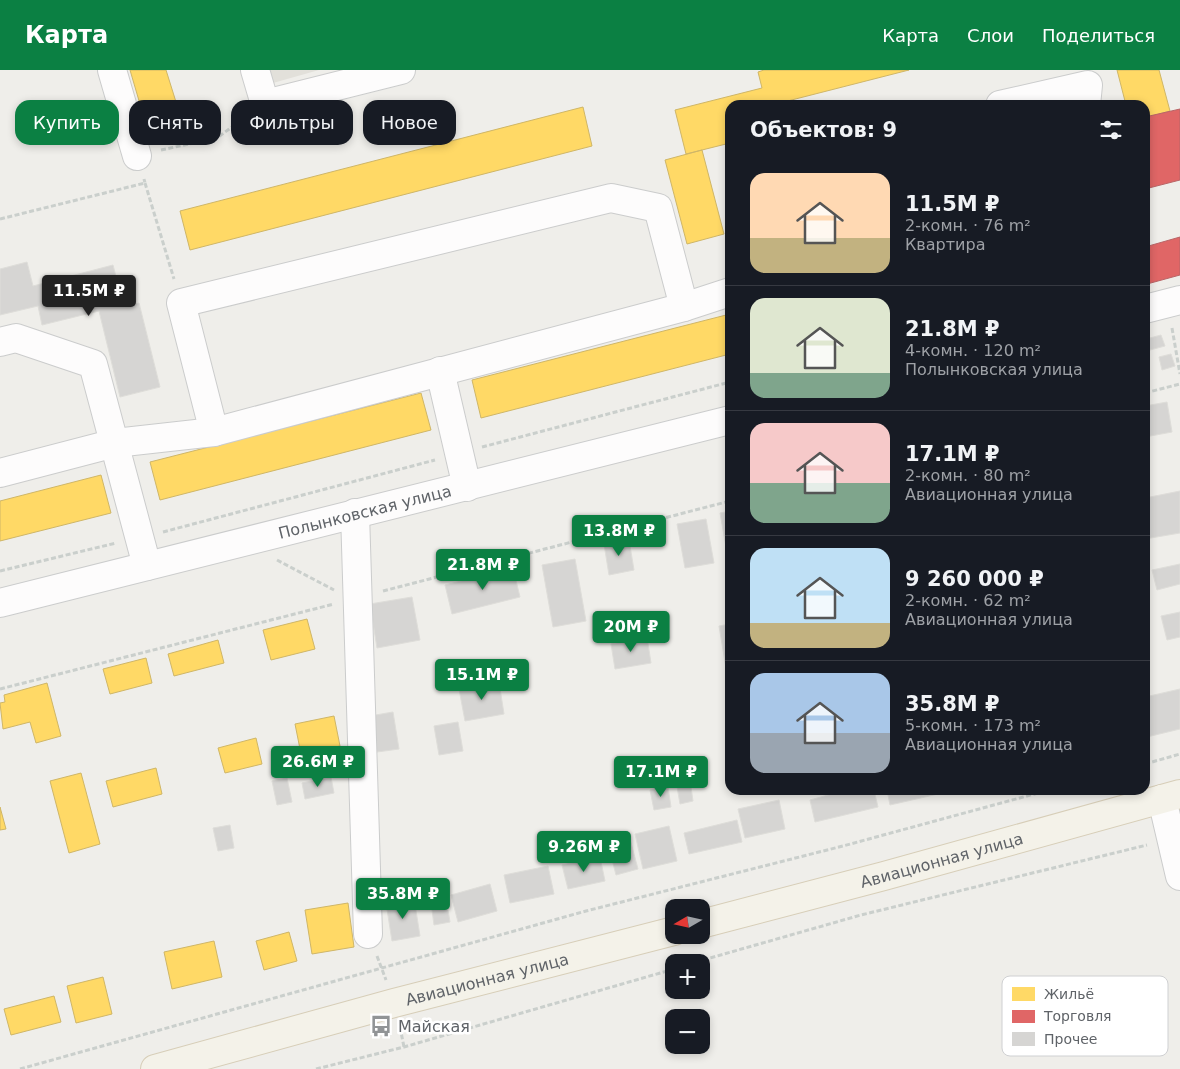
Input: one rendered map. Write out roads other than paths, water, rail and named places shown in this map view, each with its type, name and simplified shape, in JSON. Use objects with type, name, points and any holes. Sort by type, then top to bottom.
[{"type":"main road","name":"Авиационная улица","points":[[710,922],[884,876],[1171,796]]},
{"type":"main road","name":"Авиационная улица","points":[[155,1069],[394,1003],[665,933]]},
{"type":"street","points":[[112,70],[137,156]]},
{"type":"street","points":[[255,70],[265,104],[401,70]]},
{"type":"street","points":[[1022,100],[1088,85],[1086,100]]},
{"type":"street","points":[[214,432],[181,303],[611,198],[658,208],[684,307]]},
{"type":"street","points":[[0,473],[115,443],[214,432],[684,307],[725,294]]},
{"type":"street","points":[[0,342],[16,338],[93,364],[147,566]]},
{"type":"street","points":[[440,371],[467,486]]},
{"type":"street","name":"Полынковская улица","points":[[0,603],[725,421]]},
{"type":"street","points":[[355,514],[368,934]]},
{"type":"street","points":[[1171,796],[1172,839],[1180,876]]},
{"type":"place","name":"Майская","points":[[381,1026]]}]
